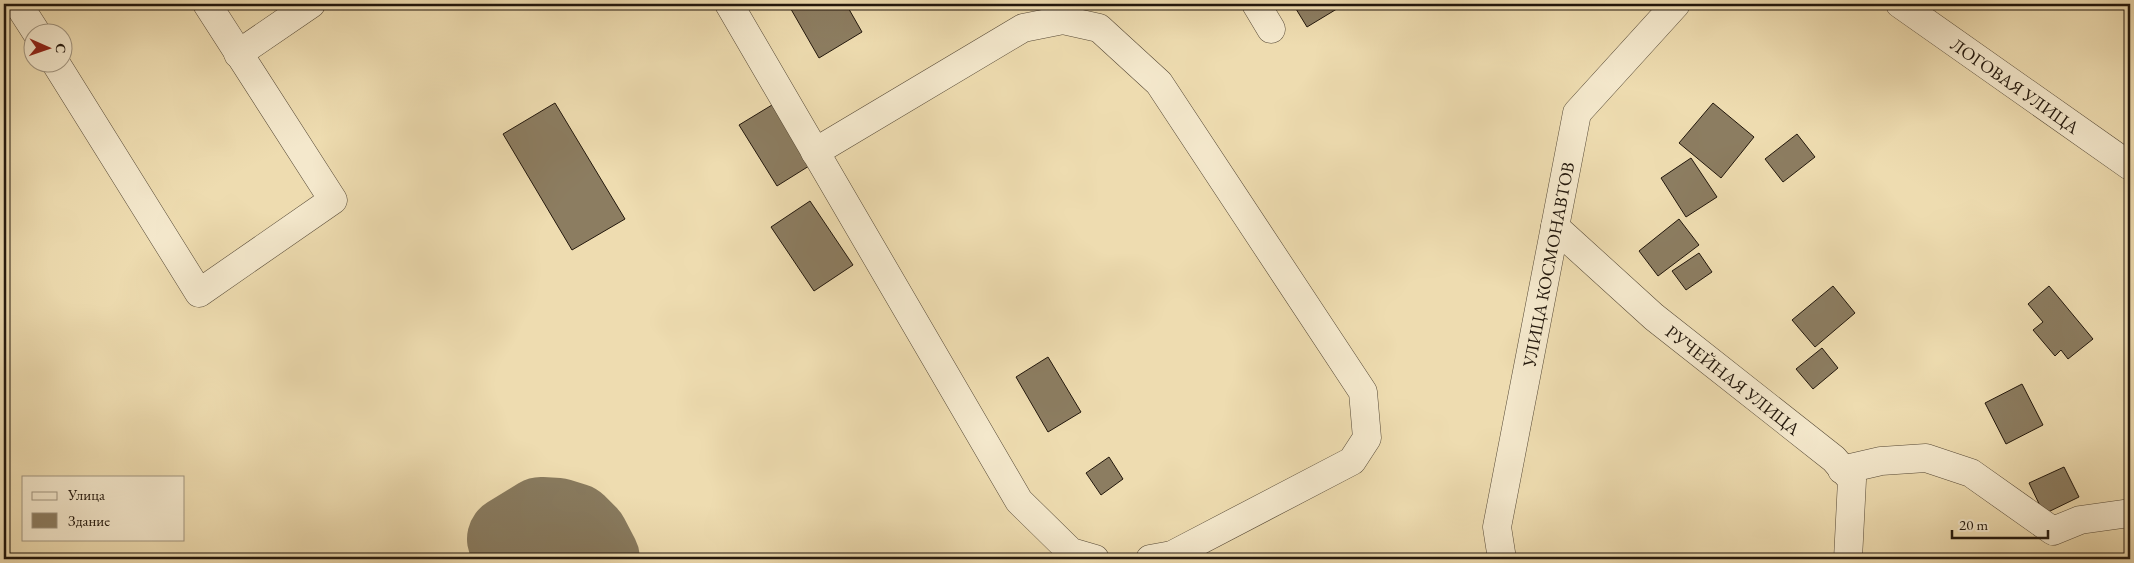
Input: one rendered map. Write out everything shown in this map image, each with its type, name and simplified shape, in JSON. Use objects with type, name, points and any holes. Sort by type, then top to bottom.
[{"type":"street","points":[[18,4],[30,22]]},
{"type":"street","points":[[61,72],[199,293],[334,200],[207,4]]},
{"type":"street","points":[[238,54],[311,4]]},
{"type":"street","points":[[729,4],[1019,501],[1071,552],[1095,559]]},
{"type":"street","points":[[1256,4],[1271,29]]},
{"type":"street","name":"УЛИЦА КОСМОНАВТОВ","points":[[1502,559],[1497,527],[1577,113],[1676,4]]},
{"type":"street","name":"ЛОГОВАЯ УЛИЦА","points":[[1900,4],[2130,166]]},
{"type":"street","points":[[815,152],[1023,28],[1063,20],[1100,28],[1159,84],[1364,392],[1367,438],[1352,461],[1172,555],[1150,559]]},
{"type":"street","name":"РУЧЕЙНАЯ УЛИЦА","points":[[1555,227],[1654,317],[1834,459],[1852,480],[1848,559]]},
{"type":"street","points":[[1842,470],[1881,462],[1926,458],[1971,473],[2053,530],[2080,520],[2130,513]]},
{"type":"building","points":[[788,4],[846,4],[862,32],[819,58]]},
{"type":"building","points":[[1293,4],[1345,4],[1307,27]]},
{"type":"building","points":[[555,103],[625,219],[572,250],[503,134]]},
{"type":"building","points":[[1713,103],[1754,137],[1721,178],[1679,143]]},
{"type":"building","points":[[772,105],[809,166],[777,186],[739,125]]},
{"type":"building","points":[[1797,134],[1815,157],[1783,182],[1765,159]]},
{"type":"building","points":[[1691,158],[1717,197],[1686,217],[1661,178]]},
{"type":"building","points":[[810,201],[853,265],[814,291],[771,227]]},
{"type":"building","points":[[1679,219],[1699,245],[1658,276],[1639,251]]},
{"type":"building","points":[[1699,253],[1712,272],[1686,290],[1672,271]]},
{"type":"building","points":[[1833,286],[1855,313],[1815,347],[1792,320]]},
{"type":"building","points":[[2049,286],[2093,339],[2068,359],[2061,350],[2055,356],[2033,330],[2043,322],[2028,304]]},
{"type":"building","points":[[1822,348],[1838,368],[1813,389],[1796,369]]},
{"type":"building","points":[[1048,357],[1081,412],[1048,432],[1016,377]]},
{"type":"building","points":[[2022,384],[2043,425],[2006,444],[1985,403]]},
{"type":"building","points":[[1109,457],[1123,479],[1101,495],[1086,473]]},
{"type":"building","points":[[2064,467],[2079,497],[2044,514],[2029,483]]},
{"type":"taxiway","points":[[510,539],[541,520],[558,521],[574,526],[586,538],[597,559]]}]
